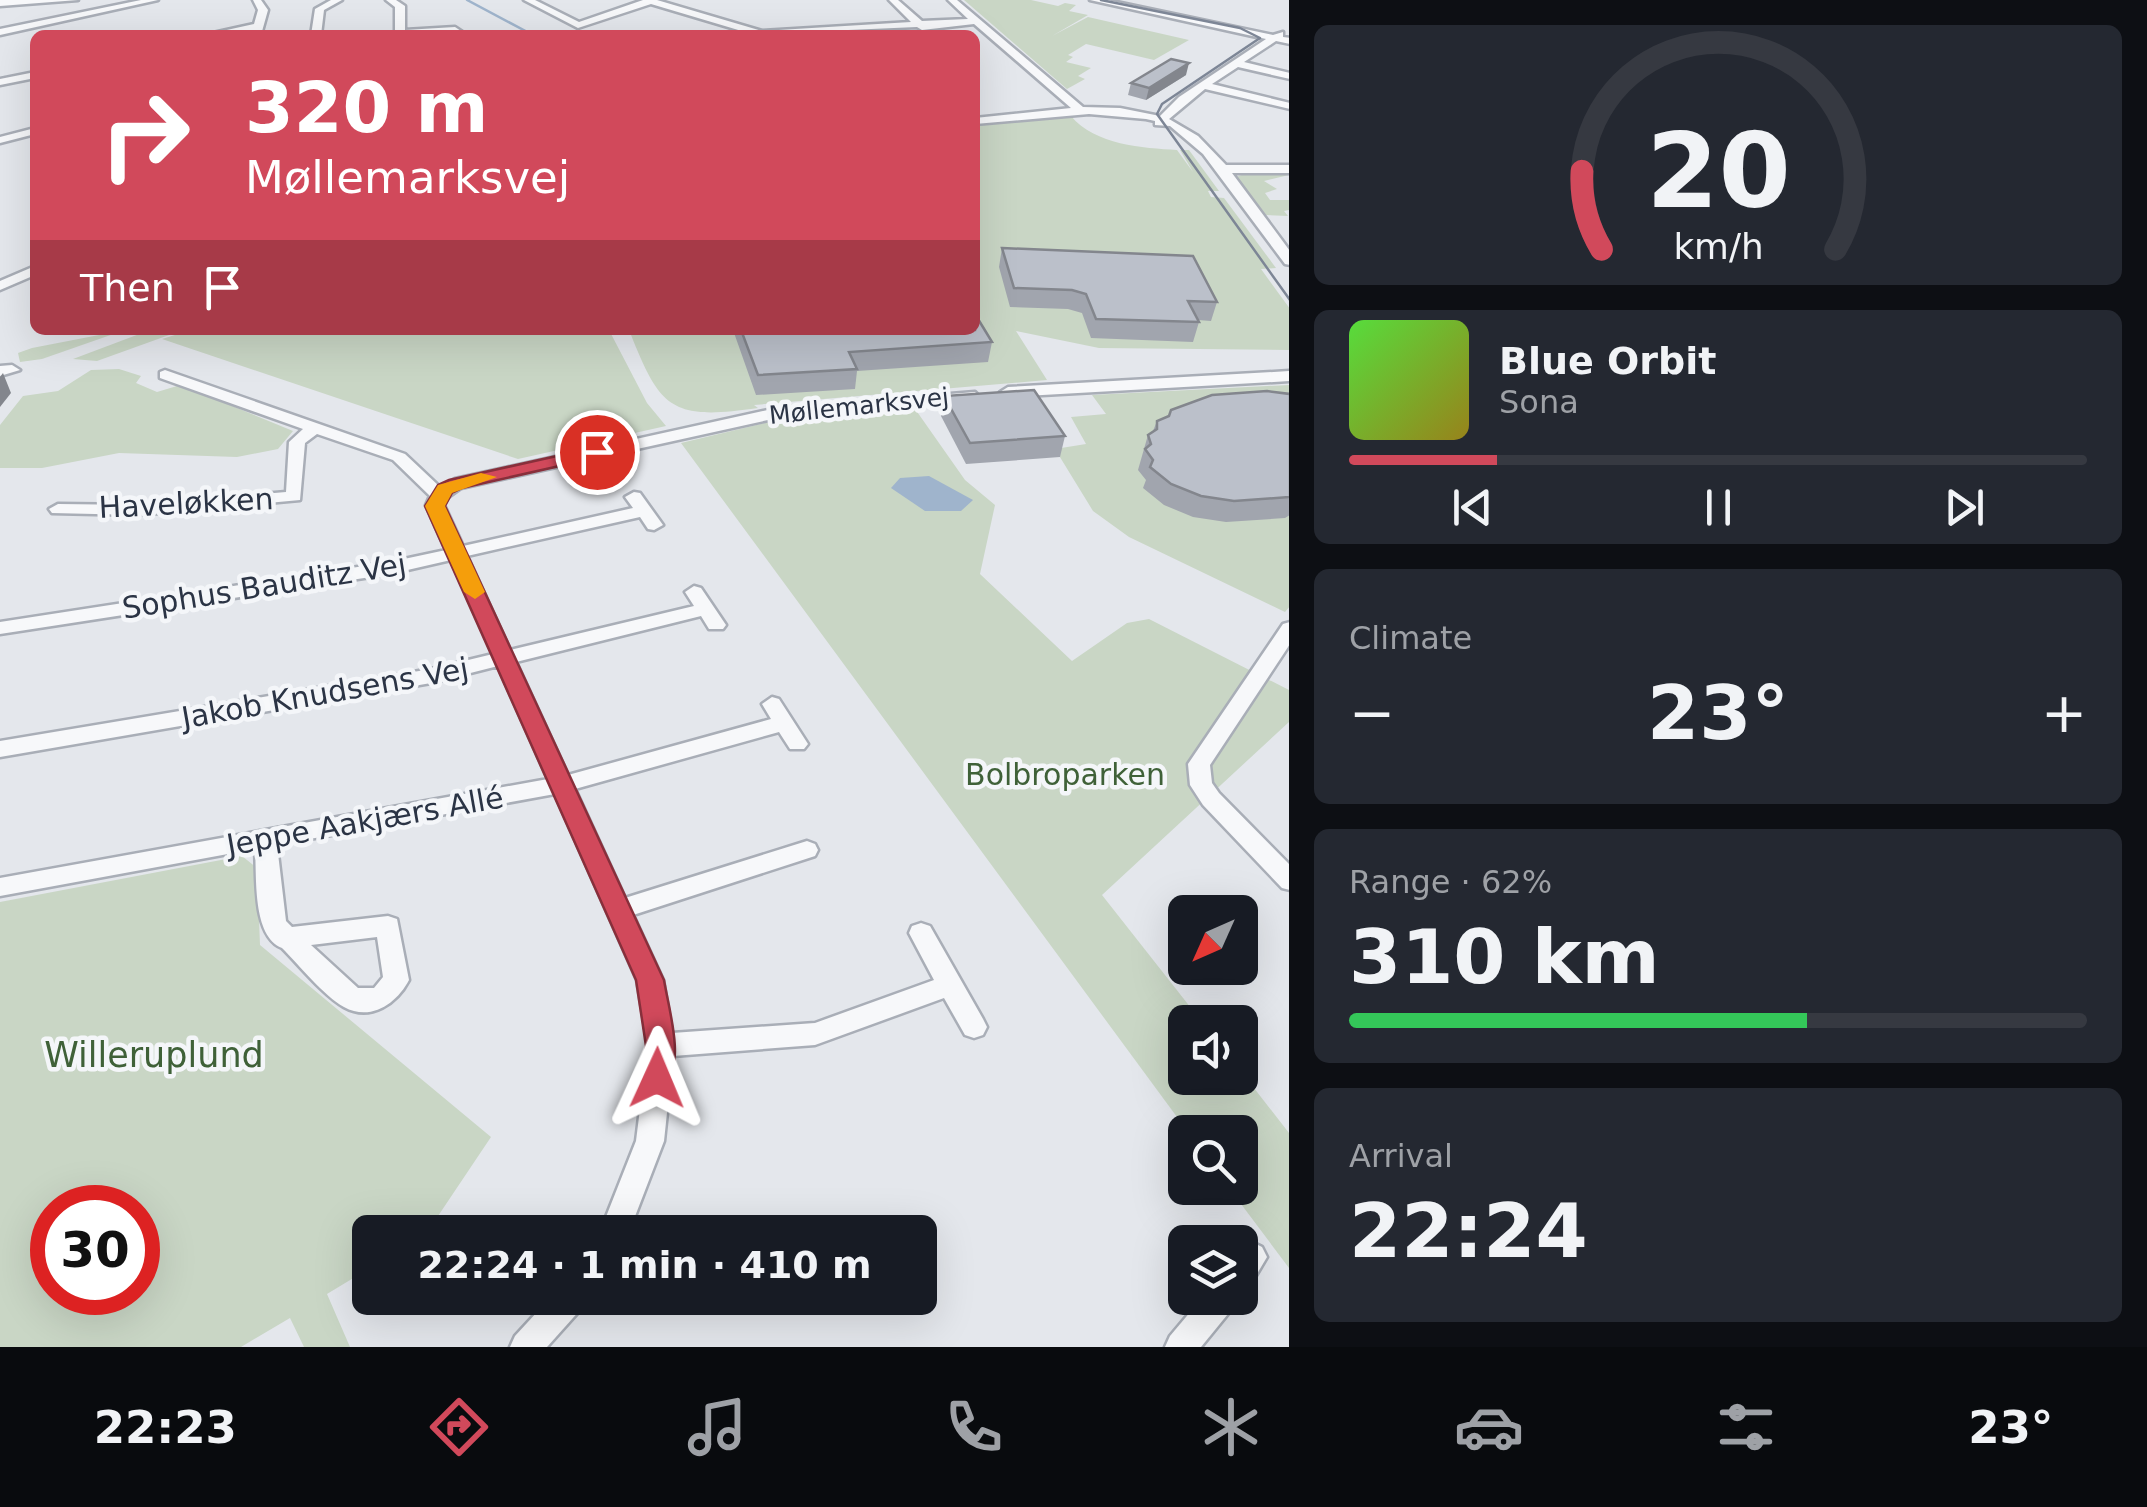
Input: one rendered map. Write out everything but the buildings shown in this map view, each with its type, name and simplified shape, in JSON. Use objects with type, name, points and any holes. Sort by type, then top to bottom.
[{"type":"street","points":[[0,3],[74,0]]},
{"type":"street","points":[[0,32],[154,0]]},
{"type":"street","points":[[257,0],[264,10],[257,30]]},
{"type":"street","points":[[317,30],[320,9],[338,0]]},
{"type":"street","points":[[390,0],[400,6],[400,30]]},
{"type":"street","points":[[537,1],[578,25],[649,0],[756,30]]},
{"type":"street","points":[[892,0],[922,26]]},
{"type":"street","points":[[952,0],[1081,111]]},
{"type":"street","points":[[1094,0],[1284,38]]},
{"type":"street","points":[[1121,0],[1284,38]]},
{"type":"street","points":[[858,30],[979,23]]},
{"type":"street","points":[[1162,122],[1178,104],[1284,38]]},
{"type":"street","points":[[1239,64],[1289,76]]},
{"type":"street","points":[[0,82],[30,75]]},
{"type":"street","points":[[1205,86],[1289,106]]},
{"type":"street","points":[[980,106],[995,119]]},
{"type":"street","points":[[980,120],[1081,111],[1120,113],[1182,130],[1201,146],[1289,260]]},
{"type":"street","points":[[0,140],[30,132]]},
{"type":"street","points":[[1218,169],[1289,169]]},
{"type":"street","points":[[0,286],[30,272]]},
{"type":"street","points":[[165,375],[399,457],[439,495],[435,506],[650,980],[661,1046],[650,1141],[621,1215]]},
{"type":"street","name":"Møllemarksvej","points":[[439,495],[456,484],[733,422],[825,406],[1289,376]]},
{"type":"street","name":"Haveløkken","points":[[58,508],[138,510],[294,496],[297,442],[316,426]]},
{"type":"street","name":"Sophus Bauditz Vej","points":[[0,628],[390,568],[644,511]]},
{"type":"street","name":"Jakob Knudsens Vej","points":[[0,750],[431,676],[705,608]]},
{"type":"street","points":[[1289,630],[1200,764],[1201,785],[1211,799],[1289,880]]},
{"type":"street","name":"Jeppe Aakjærs Allé","points":[[0,887],[564,784],[778,713],[797,744]]},
{"type":"street","points":[[266,839],[274,925],[283,938]]},
{"type":"street","points":[[620,908],[806,850]]},
{"type":"street","points":[[920,932],[974,1027]]},
{"type":"street","points":[[661,1046],[753,1042],[816,1034],[950,985]]},
{"type":"street","points":[[526,1347],[555,1315]]},
{"type":"street","points":[[1182,1347],[1207,1315]]},
{"type":"green space","points":[[964,0],[1031,0],[1058,6],[1065,3],[1076,5],[1069,11],[1088,15],[1052,36],[1088,17],[1189,40],[1154,60],[1086,44],[1068,55],[1073,57],[1066,62],[1091,68],[1078,76],[1085,79],[1067,89]]},
{"type":"green space","points":[[1071,116],[1106,139],[1177,150],[1193,172],[1180,150],[1189,150],[1219,191],[1208,191],[1211,197],[1224,198],[1276,268],[1261,269],[1289,308],[1289,350],[1099,348],[1016,331],[1047,380],[754,405],[758,408],[728,412],[687,410],[660,392],[631,335],[980,335],[980,125]]},
{"type":"green space","points":[[1289,175],[1264,181],[1277,189],[1265,193],[1270,200],[1289,200],[1289,210],[1284,211],[1288,216],[1266,215],[1236,177]]},
{"type":"green space","points":[[111,335],[42,359],[20,362],[18,353]]},
{"type":"green space","points":[[137,335],[169,335],[97,361],[73,359]]},
{"type":"green space","points":[[175,335],[612,335],[647,403],[666,426],[518,459],[162,339]]},
{"type":"green space","points":[[119,369],[141,376],[136,383],[157,392],[177,386],[196,391],[293,431],[278,449],[237,457],[119,453],[42,468],[0,468],[0,425],[23,396],[58,391],[91,370]]},
{"type":"green space","points":[[1289,385],[1289,607],[1285,612],[1129,537],[1093,511],[1055,449],[1086,444],[1071,417],[1106,414],[1092,395]]},
{"type":"green space","name":"Bolbroparken","points":[[913,406],[965,480],[995,505],[980,574],[1072,661],[1127,623],[1149,619],[1289,690],[1289,722],[1102,895],[1168,979],[1168,985],[1173,985],[1189,1005],[1168,1005],[1168,1095],[1258,1093],[1289,1133],[1289,1268],[1242,1205],[1258,1205],[1258,1115],[1175,1115],[681,443],[765,423]]},
{"type":"green space","name":"Willeruplund","points":[[242,856],[257,868],[260,945],[491,1137],[439,1215],[352,1215],[352,1279],[327,1294],[350,1347],[304,1347],[290,1318],[241,1347],[0,1347],[0,902]]},
{"type":"water","points":[[929,476],[973,500],[961,511],[925,511],[891,488],[900,478]]},
{"type":"waterway","points":[[467,0],[524,30]]},
{"type":"tram line","points":[[1101,0],[1240,28],[1260,38],[1162,104],[1157,114],[1289,299]]},
{"type":"slow traffic","points":[[475,592],[435,506],[444,489],[488,477]]},
{"type":"route","points":[[597,452],[456,484],[444,489],[435,506],[650,980],[661,1046],[657,1078]]}]
